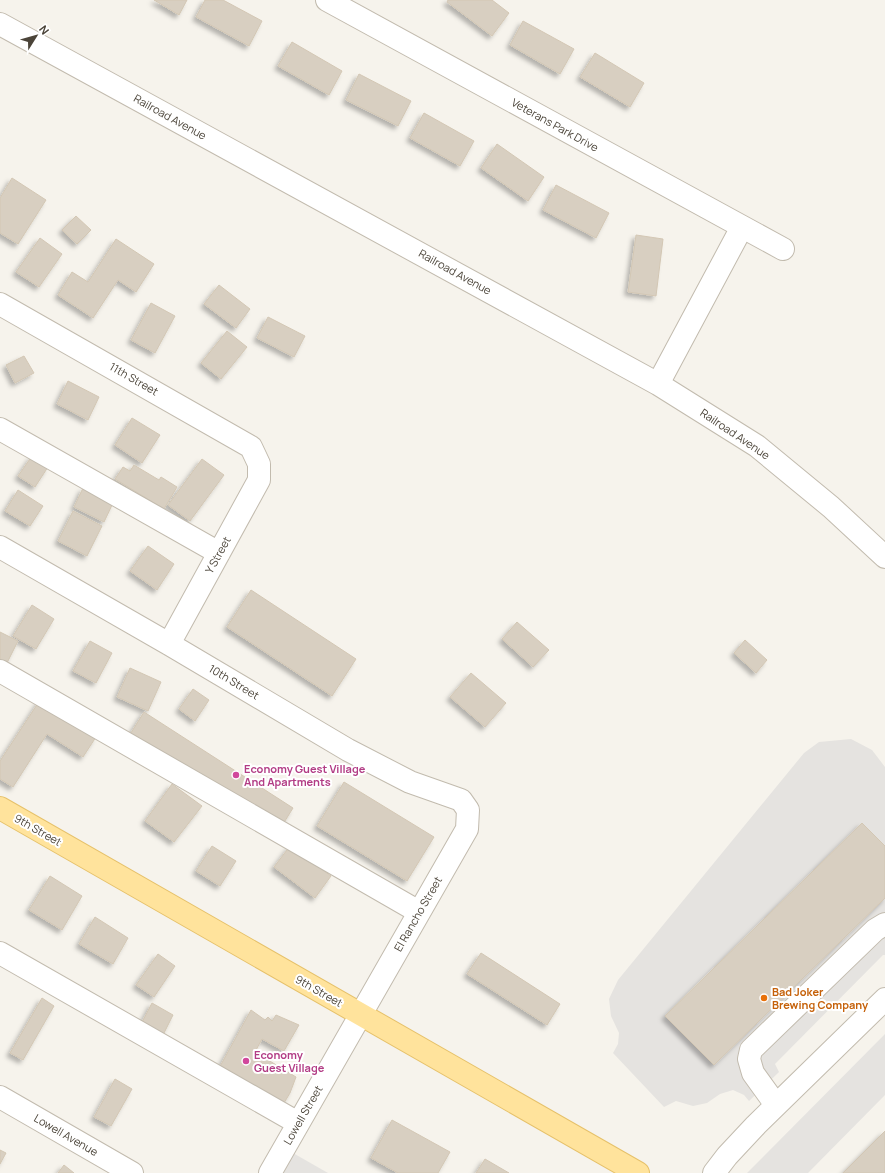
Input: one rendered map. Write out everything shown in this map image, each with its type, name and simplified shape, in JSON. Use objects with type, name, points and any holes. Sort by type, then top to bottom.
[{"type":"main road","name":"9th Street","points":[[0,808],[638,1173]]},
{"type":"street","name":"Veterans Park Drive","points":[[328,0],[783,249]]},
{"type":"street","name":"Railroad Avenue","points":[[0,24],[658,384],[757,446],[831,507],[885,557]]},
{"type":"street","points":[[658,384],[742,227]]},
{"type":"street","name":"11th Street","points":[[0,304],[251,447],[259,464]]},
{"type":"street","points":[[0,429],[219,553]]},
{"type":"street","name":"Y Street","points":[[169,644],[259,480],[259,464]]},
{"type":"street","name":"10th Street","points":[[0,547],[355,753],[410,782],[461,800],[468,810]]},
{"type":"street","points":[[0,671],[419,912]]},
{"type":"street","name":"El Rancho Street","points":[[360,1015],[467,829],[468,810]]},
{"type":"street","points":[[776,1105],[752,1073],[749,1059],[751,1050],[875,930],[885,924]]},
{"type":"street","points":[[0,953],[298,1123]]},
{"type":"street","points":[[714,1173],[727,1156],[776,1105],[885,999]]},
{"type":"street","name":"Lowell Street","points":[[270,1173],[360,1015]]},
{"type":"street","name":"Lowell Avenue","points":[[0,1097],[132,1173]]},
{"type":"shaded area","points":[[851,739],[872,750],[885,767],[885,846],[862,823],[665,1015],[714,1065],[885,898],[885,955],[883,955],[775,1064],[779,1072],[749,1101],[744,1095],[733,1090],[720,1094],[707,1103],[693,1106],[676,1101],[664,1107],[613,1053],[618,1044],[619,1033],[611,1016],[609,999],[618,980],[804,753],[819,742]]},
{"type":"shaded area","points":[[885,1034],[885,1095],[808,1173],[747,1173]]},
{"type":"shaded area","points":[[293,1153],[328,1173],[282,1173]]},
{"type":"building","points":[[154,0],[187,0],[179,15]]},
{"type":"building","points":[[205,0],[223,0],[262,21],[249,46],[196,17]]},
{"type":"building","points":[[448,0],[492,0],[509,13],[492,36],[447,2]]},
{"type":"building","points":[[523,21],[574,49],[560,74],[510,45]]},
{"type":"building","points":[[292,42],[342,71],[329,95],[278,66]]},
{"type":"building","points":[[595,53],[644,83],[630,107],[580,77]]},
{"type":"building","points":[[359,74],[411,101],[398,126],[346,100]]},
{"type":"building","points":[[424,113],[474,141],[460,166],[410,138]]},
{"type":"building","points":[[497,144],[544,177],[528,201],[481,168]]},
{"type":"building","points":[[12,178],[46,200],[18,244],[0,233],[0,198]]},
{"type":"building","points":[[556,185],[609,213],[596,238],[543,210]]},
{"type":"building","points":[[76,216],[91,230],[77,244],[62,230]]},
{"type":"building","points":[[636,235],[663,239],[656,296],[628,292]]},
{"type":"building","points":[[40,238],[62,254],[39,287],[16,272]]},
{"type":"building","points":[[116,239],[154,264],[136,292],[118,280],[93,318],[58,295],[72,272],[88,282]]},
{"type":"building","points":[[219,285],[250,309],[236,328],[204,304]]},
{"type":"building","points":[[151,303],[175,316],[155,353],[131,340]]},
{"type":"building","points":[[268,317],[305,336],[294,357],[257,338]]},
{"type":"building","points":[[227,331],[247,347],[221,379],[201,363]]},
{"type":"building","points":[[24,356],[34,373],[15,383],[6,365]]},
{"type":"building","points":[[68,381],[99,397],[88,420],[57,404]]},
{"type":"building","points":[[132,418],[160,435],[142,463],[115,445]]},
{"type":"building","points":[[32,456],[48,467],[35,487],[18,476]]},
{"type":"building","points":[[202,459],[224,475],[190,521],[168,505]]},
{"type":"building","points":[[134,465],[159,480],[161,477],[177,487],[164,509],[115,479],[123,467],[130,471]]},
{"type":"building","points":[[83,488],[113,503],[104,522],[74,507]]},
{"type":"building","points":[[18,490],[43,506],[30,526],[5,511]]},
{"type":"building","points":[[73,511],[102,526],[87,556],[58,541]]},
{"type":"building","points":[[148,546],[174,564],[157,590],[130,571]]},
{"type":"building","points":[[251,590],[356,659],[332,696],[227,627]]},
{"type":"building","points":[[32,605],[54,619],[36,649],[13,636]]},
{"type":"building","points":[[517,622],[549,650],[533,667],[502,639]]},
{"type":"building","points":[[0,632],[18,641],[6,665],[0,662]]},
{"type":"building","points":[[745,640],[767,660],[756,673],[734,653]]},
{"type":"building","points":[[90,641],[112,653],[96,683],[73,671]]},
{"type":"building","points":[[130,668],[161,682],[148,711],[117,697]]},
{"type":"building","points":[[471,673],[506,703],[485,727],[450,697]]},
{"type":"building","points":[[193,689],[209,700],[195,721],[179,709]]},
{"type":"building","points":[[40,700],[96,737],[83,757],[47,734],[13,787],[0,779],[0,761]]},
{"type":"building","points":[[144,712],[293,808],[280,829],[129,736]]},
{"type":"building","points":[[344,782],[434,837],[407,881],[317,826]]},
{"type":"building","points":[[172,784],[202,806],[174,842],[145,821]]},
{"type":"building","points":[[862,823],[885,846],[885,898],[714,1065],[665,1016]]},
{"type":"building","points":[[212,846],[236,861],[220,886],[196,871]]},
{"type":"building","points":[[290,846],[331,876],[315,898],[274,867]]},
{"type":"building","points":[[50,876],[82,896],[62,930],[29,910]]},
{"type":"building","points":[[95,917],[128,938],[113,964],[79,944]]},
{"type":"building","points":[[481,953],[560,1004],[547,1025],[467,974]]},
{"type":"building","points":[[158,954],[175,966],[154,997],[136,985]]},
{"type":"building","points":[[42,998],[54,1006],[23,1060],[10,1053]]},
{"type":"building","points":[[152,1003],[173,1015],[162,1037],[140,1026]]},
{"type":"building","name":"Economy Guest Village","points":[[251,1010],[265,1020],[268,1017],[272,1021],[276,1015],[299,1025],[284,1051],[262,1039],[255,1052],[296,1077],[290,1093],[281,1108],[218,1070]]},
{"type":"building","points":[[115,1079],[132,1089],[111,1126],[94,1117]]},
{"type":"building","points":[[392,1120],[450,1152],[438,1173],[398,1173],[371,1158]]},
{"type":"building","points":[[885,1131],[885,1173],[843,1173]]},
{"type":"building","points":[[0,1150],[6,1153],[0,1164]]},
{"type":"building","points":[[485,1159],[509,1173],[476,1173]]},
{"type":"building","points":[[64,1165],[74,1173],[58,1173]]},
{"type":"place","name":"Economy Guest Village And Apartments","points":[[236,775]]},
{"type":"place","name":"Bad Joker Brewing Company","points":[[764,998]]},
{"type":"place","name":"Economy Guest Village","points":[[246,1061]]}]
